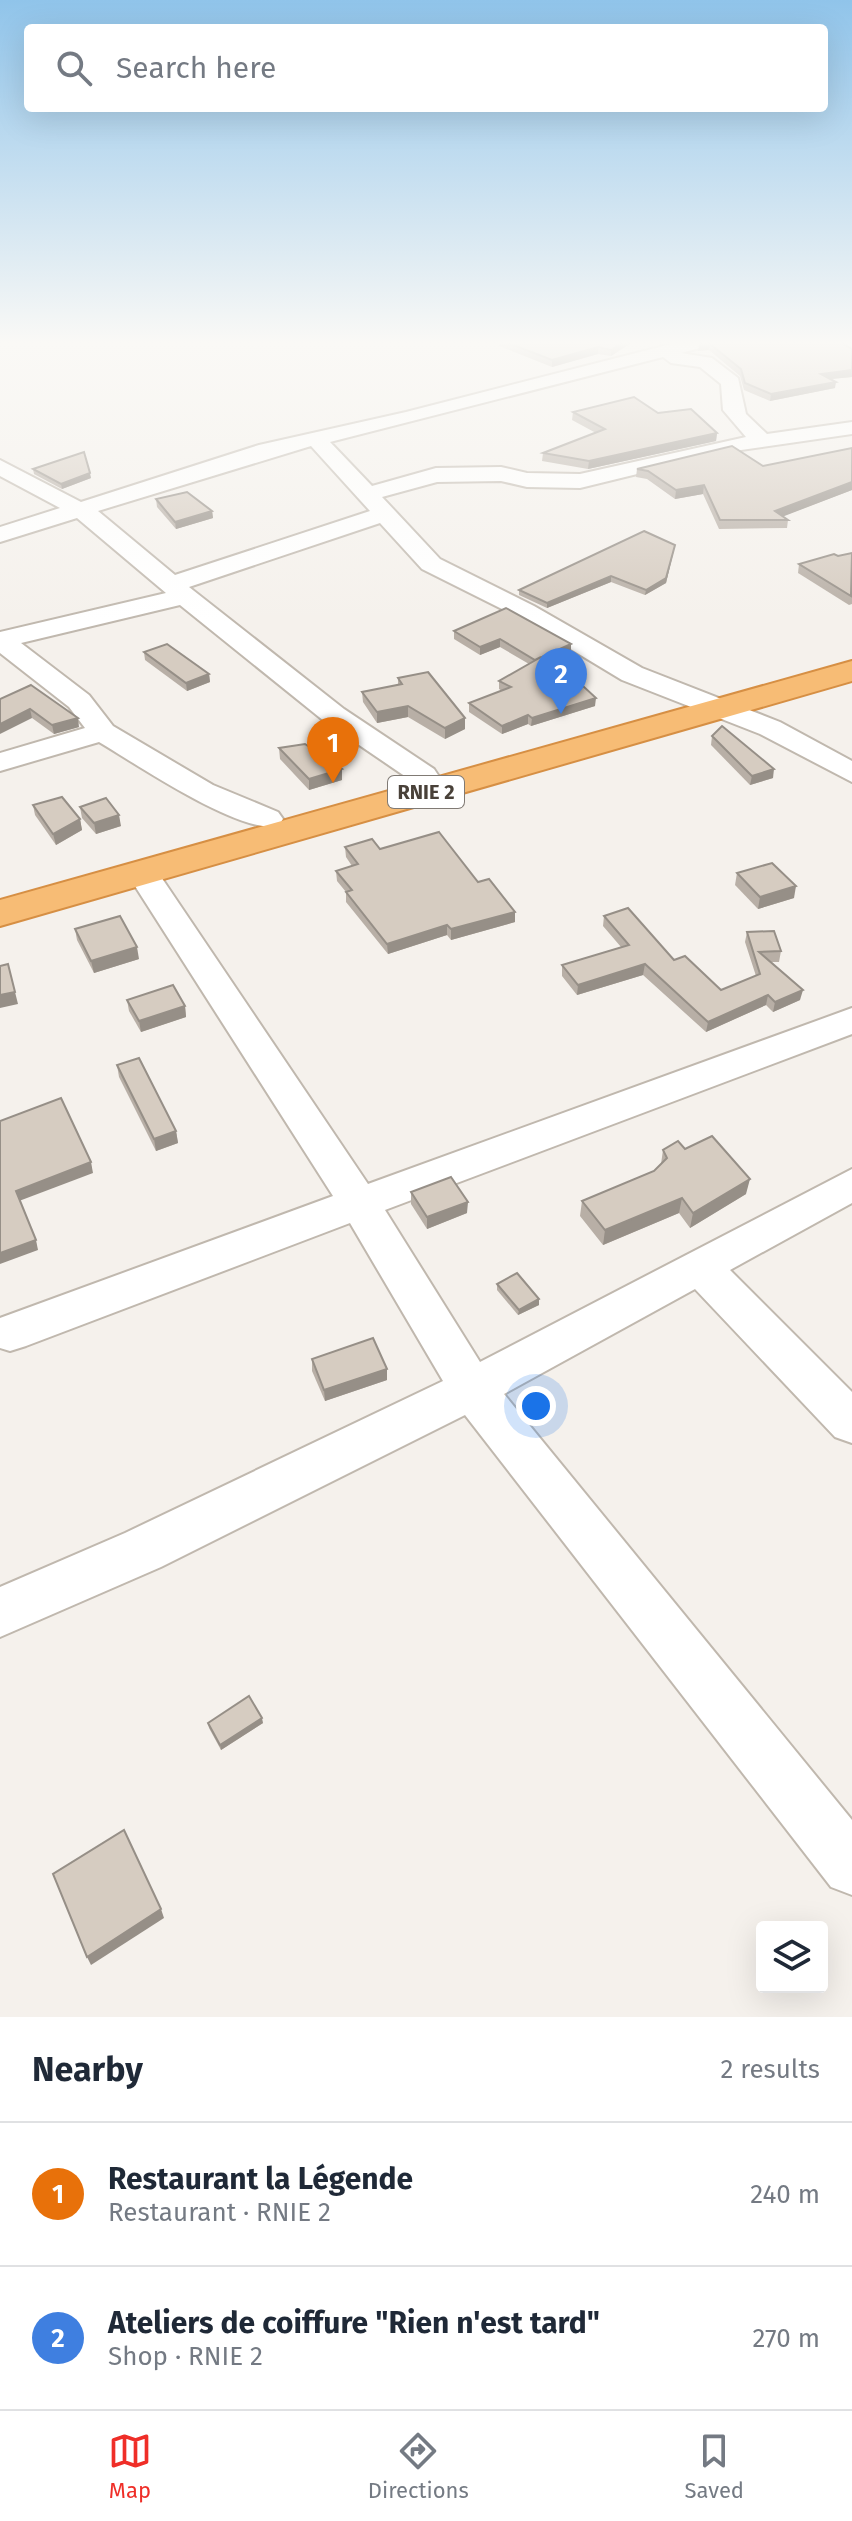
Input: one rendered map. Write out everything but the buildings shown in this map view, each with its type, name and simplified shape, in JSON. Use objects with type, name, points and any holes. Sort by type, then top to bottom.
[{"type":"highway","name":"RNIE 2","points":[[0,913],[713,704],[852,657]]},
{"type":"highway","name":"RNIE 2","points":[[0,894],[423,775],[852,671]]},
{"type":"street","points":[[0,535],[215,465],[331,435]]},
{"type":"street","points":[[756,435],[762,440]]},
{"type":"street","points":[[0,640],[179,590],[436,475],[501,474],[527,480],[580,481],[762,440],[799,435]]},
{"type":"street","points":[[316,439],[441,570],[525,611],[646,681],[713,704],[852,773]]},
{"type":"street","points":[[0,467],[80,509],[334,715],[423,775]]},
{"type":"street","points":[[0,640],[79,701],[103,732],[202,791],[267,819]]},
{"type":"street","points":[[0,762],[103,732]]},
{"type":"street","points":[[142,872],[308,1120],[472,1389],[852,1866]]},
{"type":"street","points":[[10,1333],[852,1020]]},
{"type":"street","points":[[0,1612],[143,1550],[472,1389],[852,1184]]},
{"type":"street","points":[[699,1266],[852,1423]]},
{"type":"place","name":"Ateliers de coiffure \"Rien n'est tard\"","points":[[561,714]]},
{"type":"place","name":"Restaurant la Légende","points":[[333,783]]}]
